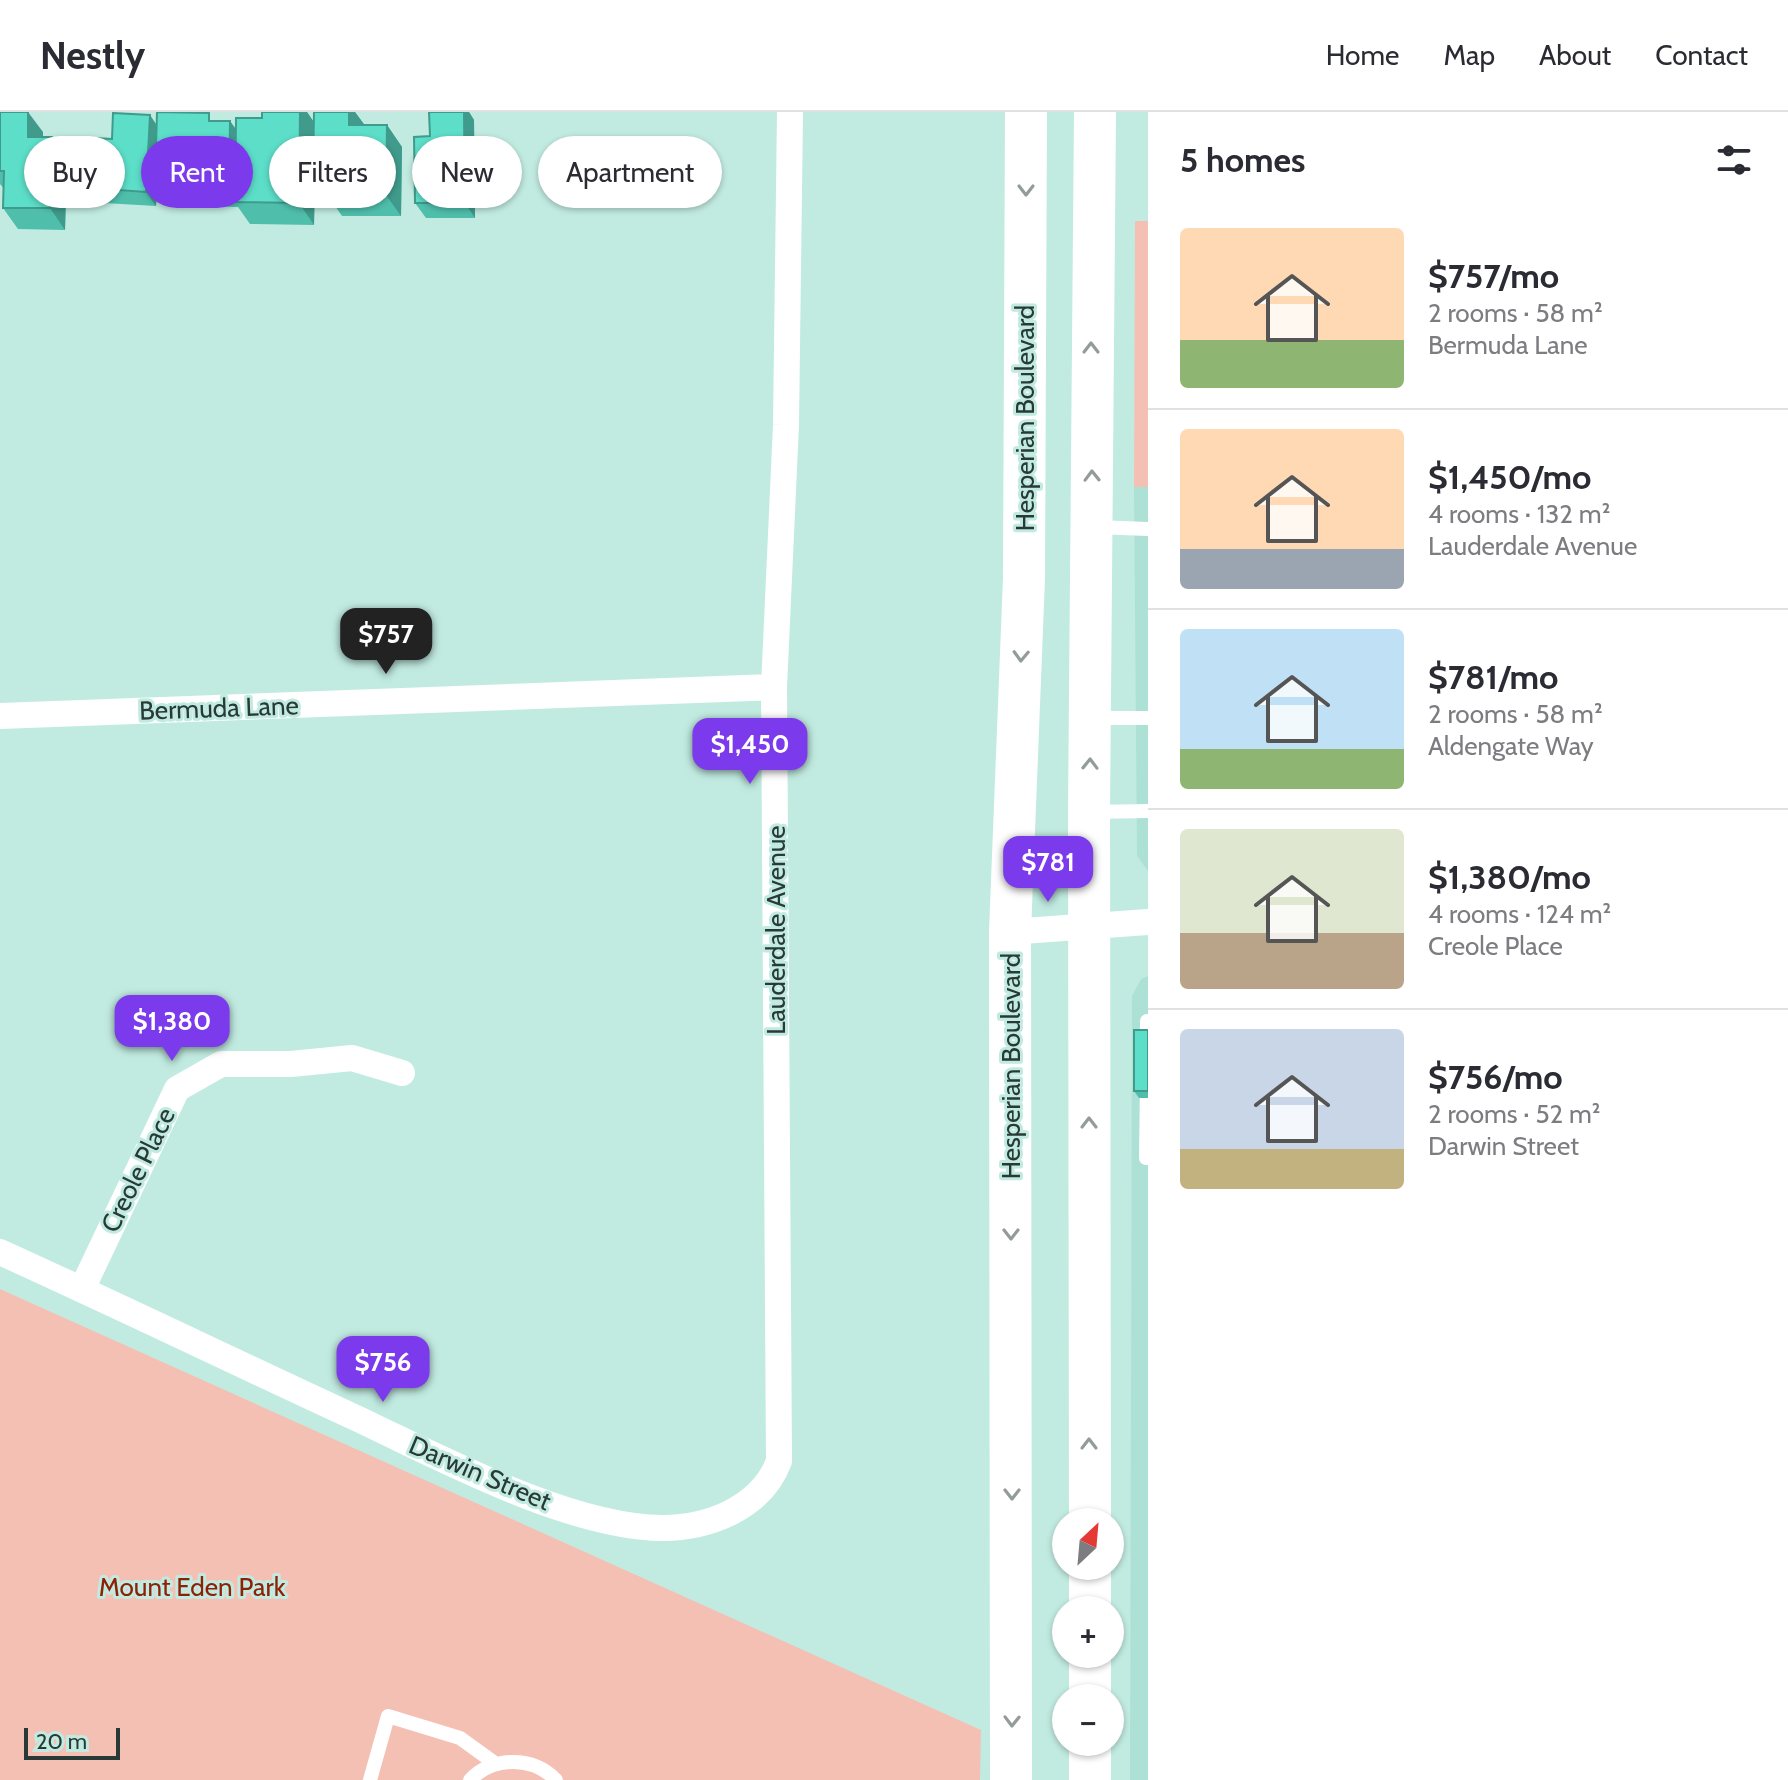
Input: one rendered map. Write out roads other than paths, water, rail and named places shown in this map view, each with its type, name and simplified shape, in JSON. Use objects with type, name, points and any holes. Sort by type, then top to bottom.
[{"type":"main road","name":"Hesperian Boulevard","points":[[1011,1780],[1010,932],[1024,578],[1026,112]]},
{"type":"main road","points":[[1090,1508],[1089,812],[1091,281],[1095,112]]},
{"type":"main road","points":[[1090,1756],[1090,1780]]},
{"type":"street","name":"Lauderdale Avenue","points":[[779,1461],[774,687],[786,425],[790,112]]},
{"type":"street","name":"Bermuda Lane","points":[[0,716],[774,687]]},
{"type":"street","points":[[1010,932],[1148,922]]},
{"type":"street","name":"Creole Place","points":[[82,1289],[177,1089],[221,1064],[291,1064],[352,1058],[402,1073]]},
{"type":"street","name":"Darwin Street","points":[[0,1252],[508,1488],[614,1523],[663,1528],[717,1520],[758,1496],[772,1480],[779,1461]]},
{"type":"lane","points":[[1092,527],[1148,529]]},
{"type":"lane","points":[[1091,718],[1148,718]]},
{"type":"lane","points":[[1089,812],[1148,811]]},
{"type":"lane","points":[[1146,1158],[1147,1021]]},
{"type":"lane","points":[[370,1780],[388,1716],[460,1738],[496,1764]]},
{"type":"lane","points":[[470,1780],[496,1764],[515,1761],[534,1765],[556,1780]]},
{"type":"park label","name":"Mount Eden Park","points":[[192,1587]]}]
